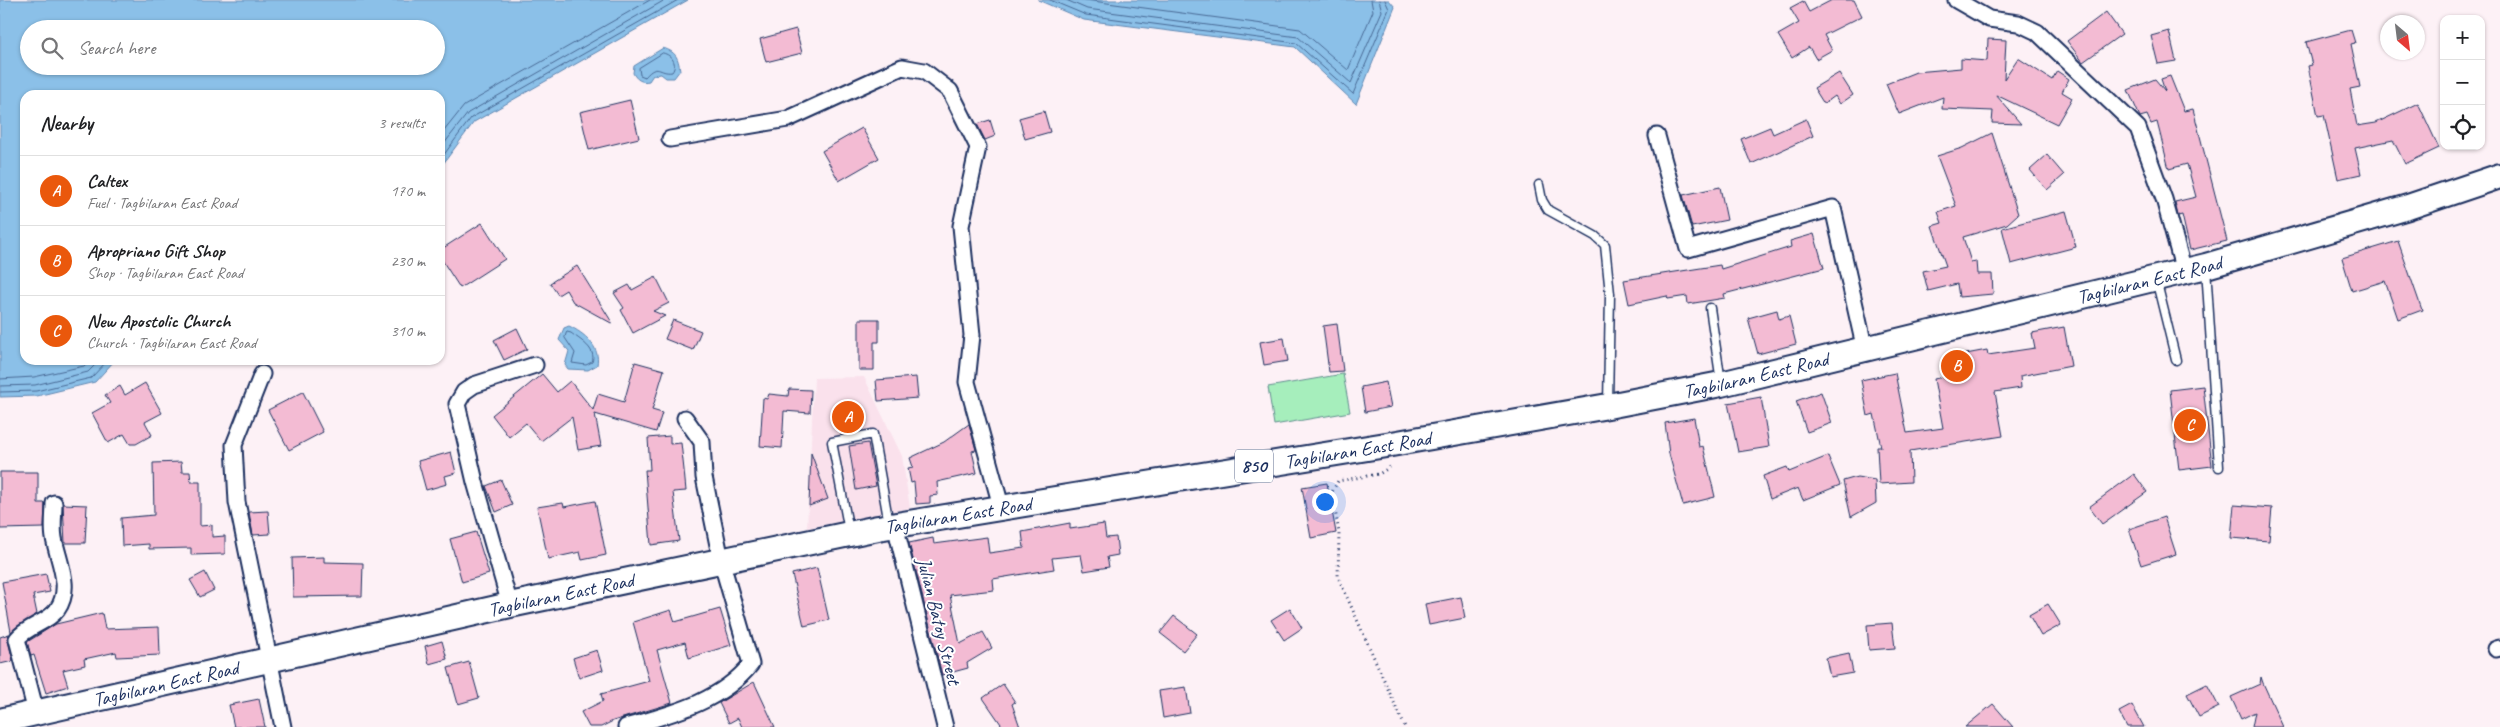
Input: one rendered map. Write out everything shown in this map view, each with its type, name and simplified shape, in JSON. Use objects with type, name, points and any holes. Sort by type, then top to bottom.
[{"type":"main road","name":"Tagbilaran East Road","points":[[0,721],[510,604],[849,534],[1001,506],[1608,406],[1721,384],[2195,268],[2408,207],[2500,176]]},
{"type":"street","points":[[1956,0],[1989,20],[2018,23],[2037,32],[2138,128],[2164,199],[2195,268]]},
{"type":"street","points":[[670,139],[788,120],[902,67],[924,71],[950,91],[978,147],[961,226],[972,335],[967,382],[1001,506]]},
{"type":"street","points":[[1657,136],[1688,249],[1833,208],[1865,350]]},
{"type":"street","points":[[510,604],[475,482],[457,404],[464,392],[474,385],[535,365]]},
{"type":"street","points":[[262,374],[234,445],[237,502],[267,659],[283,727]]},
{"type":"street","points":[[626,727],[687,710],[739,679],[751,664],[721,560],[704,477],[702,442],[685,418]]},
{"type":"street","points":[[36,712],[17,640],[21,633],[57,610],[65,592],[64,572],[54,536],[54,503]]},
{"type":"street","name":"Julian Batoy Street","points":[[892,526],[945,727]]},
{"type":"lane","points":[[1538,185],[1542,200],[1548,210],[1605,244],[1610,294],[1608,406]]},
{"type":"lane","points":[[2195,268],[2219,467]]},
{"type":"lane","points":[[2156,278],[2176,360]]},
{"type":"lane","points":[[1710,308],[1721,384]]},
{"type":"lane","points":[[849,534],[832,442],[873,434],[892,526]]},
{"type":"path","points":[[1386,444],[1391,466],[1379,474],[1338,481],[1332,492],[1340,533],[1338,577],[1405,727]]},
{"type":"shaded area","points":[[864,377],[902,456],[910,508],[807,528],[814,378]]},
{"type":"green space","points":[[1343,374],[1350,412],[1274,425],[1268,387]]},
{"type":"water","points":[[0,0],[688,0],[474,122],[445,161],[445,90],[20,90],[20,365],[110,365],[95,382],[37,396],[0,397]]},
{"type":"water","points":[[1038,0],[1389,0],[1395,7],[1356,104],[1295,47],[1084,20]]},
{"type":"water","points":[[663,48],[674,53],[677,58],[680,70],[674,78],[666,78],[661,74],[653,75],[649,81],[637,79],[633,73],[634,66]]},
{"type":"water","points":[[569,326],[590,341],[598,358],[597,365],[588,370],[568,369],[565,365],[569,351],[559,340],[564,328]]},
{"type":"building","points":[[1832,0],[1854,0],[1862,16],[1824,35],[1832,50],[1816,59],[1809,47],[1792,58],[1778,35],[1799,23],[1790,8],[1803,1],[1809,12]]},
{"type":"building","points":[[2106,12],[2122,34],[2083,62],[2067,41]]},
{"type":"building","points":[[796,29],[802,53],[766,62],[760,39]]},
{"type":"building","points":[[2351,30],[2355,43],[2351,44],[2360,87],[2350,89],[2357,126],[2376,123],[2418,103],[2439,148],[2405,164],[2393,140],[2355,148],[2361,174],[2338,179],[2324,115],[2318,116],[2308,66],[2312,65],[2306,42]]},
{"type":"building","points":[[2169,31],[2176,61],[2158,64],[2151,36]]},
{"type":"building","points":[[1988,39],[2006,40],[2004,79],[2018,58],[2052,80],[2057,71],[2069,79],[2062,92],[2072,98],[2057,124],[1996,95],[2021,124],[1992,123],[1993,111],[1942,109],[1943,97],[1899,114],[1886,84],[1916,72],[1961,68],[1961,59],[1987,61]]},
{"type":"building","points":[[1839,73],[1853,95],[1840,104],[1835,96],[1824,104],[1814,88]]},
{"type":"building","points":[[2170,76],[2184,111],[2193,109],[2227,241],[2190,250],[2182,215],[2178,216],[2175,202],[2196,197],[2187,164],[2169,169],[2157,122],[2151,124],[2147,115],[2140,117],[2128,90],[2155,79],[2165,91],[2161,79]]},
{"type":"building","points":[[630,100],[639,138],[589,150],[580,112]]},
{"type":"building","points":[[1044,111],[1050,132],[1025,139],[1019,118]]},
{"type":"building","points":[[1806,119],[1813,136],[1751,164],[1741,139],[1770,127],[1773,134]]},
{"type":"building","points":[[990,120],[995,136],[985,140],[977,124]]},
{"type":"building","points":[[862,128],[879,158],[839,181],[822,151]]},
{"type":"building","points":[[1992,133],[2018,214],[2007,224],[1963,237],[1971,262],[1976,261],[1977,274],[1992,274],[1993,294],[1959,297],[1957,284],[1928,291],[1923,271],[1946,266],[1932,226],[1942,223],[1938,212],[1956,206],[1937,156],[1962,148]]},
{"type":"building","points":[[2047,155],[2064,175],[2047,190],[2030,170]]},
{"type":"building","points":[[1720,187],[1727,220],[1692,227],[1683,195]]},
{"type":"building","points":[[2066,211],[2076,247],[2011,264],[2002,228]]},
{"type":"building","points":[[482,223],[505,259],[460,288],[445,265],[445,247]]},
{"type":"building","points":[[1814,234],[1824,268],[1724,294],[1725,298],[1688,304],[1687,296],[1668,299],[1667,296],[1629,304],[1624,280],[1720,265],[1721,269],[1791,247],[1790,241]]},
{"type":"building","points":[[2398,241],[2422,310],[2398,319],[2385,281],[2352,291],[2342,258]]},
{"type":"building","points":[[577,266],[613,324],[573,302],[566,290],[558,295],[550,283]]},
{"type":"building","points":[[656,277],[669,303],[653,311],[665,316],[633,333],[621,310],[624,308],[614,293],[629,285],[632,290]]},
{"type":"building","points":[[1777,310],[1779,319],[1789,316],[1796,344],[1758,354],[1748,318]]},
{"type":"building","points":[[859,319],[879,319],[879,342],[874,342],[874,370],[859,370]]},
{"type":"building","points":[[673,320],[701,331],[693,350],[665,339]]},
{"type":"building","points":[[1337,324],[1343,371],[1329,372],[1323,326]]},
{"type":"building","points":[[2064,327],[2071,366],[2020,376],[2021,388],[1995,392],[2003,436],[1910,451],[1911,482],[1879,484],[1877,447],[1881,447],[1874,414],[1868,416],[1861,380],[1895,373],[1907,433],[1943,428],[1934,379],[1948,376],[1945,358],[1987,350],[1988,355],[2035,348],[2032,333]]},
{"type":"building","points":[[517,328],[527,349],[504,360],[494,340]]},
{"type":"building","points":[[1284,338],[1288,361],[1264,365],[1260,342]]},
{"type":"building","points":[[635,362],[664,370],[652,410],[662,413],[656,432],[595,414],[601,446],[578,450],[572,417],[541,441],[526,423],[509,437],[492,415],[542,374],[557,392],[570,381],[593,410],[598,394],[624,402]]},
{"type":"building","points":[[916,377],[918,398],[878,401],[876,380]]},
{"type":"building","points":[[1386,382],[1391,407],[1365,412],[1361,387]]},
{"type":"building","points":[[145,383],[162,413],[145,422],[152,435],[136,444],[130,444],[124,434],[108,443],[92,413],[110,403],[105,395],[120,386],[125,395]]},
{"type":"building","points":[[2203,386],[2212,466],[2179,470],[2170,390]]},
{"type":"building","points":[[789,389],[811,390],[810,413],[784,411],[782,448],[760,446],[763,398],[767,399],[769,394],[788,396]]},
{"type":"building","points":[[303,392],[323,432],[289,450],[268,410]]},
{"type":"building","points":[[1821,392],[1832,423],[1807,432],[1796,401]]},
{"type":"building","points":[[1761,397],[1769,447],[1738,452],[1728,403]]},
{"type":"building","points":[[1694,418],[1699,447],[1703,446],[1715,497],[1683,505],[1669,454],[1665,423]]},
{"type":"building","points":[[969,424],[976,450],[972,451],[977,473],[937,482],[938,495],[930,496],[930,503],[916,504],[914,482],[911,483],[908,468],[913,467],[910,458],[944,442]]},
{"type":"building","points":[[670,436],[670,444],[681,443],[686,491],[673,492],[679,541],[651,545],[645,470],[650,470],[648,438]]},
{"type":"building","points":[[868,443],[876,486],[856,490],[849,446]]},
{"type":"building","points":[[451,452],[456,473],[445,476],[447,484],[426,490],[418,461]]},
{"type":"building","points":[[811,453],[828,499],[809,506]]},
{"type":"building","points":[[1828,456],[1840,485],[1803,500],[1798,488],[1770,499],[1763,476],[1787,467],[1789,472]]},
{"type":"building","points":[[181,462],[182,472],[190,472],[191,482],[200,482],[200,526],[212,525],[212,537],[225,536],[225,554],[191,555],[191,548],[149,549],[149,544],[122,546],[121,518],[154,515],[153,463]]},
{"type":"building","points":[[0,472],[38,472],[38,503],[45,503],[44,528],[0,529]]},
{"type":"building","points":[[2134,474],[2147,492],[2102,524],[2089,507]]},
{"type":"building","points":[[1857,477],[1875,480],[1876,503],[1851,517],[1843,481]]},
{"type":"building","points":[[501,480],[512,505],[496,512],[486,486]]},
{"type":"building","points":[[1327,483],[1336,533],[1311,538],[1302,487]]},
{"type":"building","points":[[595,501],[606,555],[582,560],[580,552],[548,559],[537,507],[563,503],[564,507]]},
{"type":"building","points":[[63,504],[87,505],[85,543],[65,543]]},
{"type":"building","points":[[2234,505],[2272,508],[2269,541],[2231,538]]},
{"type":"building","points":[[268,511],[270,534],[253,535],[249,512]]},
{"type":"building","points":[[2164,517],[2176,554],[2141,565],[2129,529]]},
{"type":"building","points":[[1070,523],[1070,529],[1104,524],[1106,538],[1116,537],[1118,555],[1107,557],[1109,567],[1084,571],[1081,555],[1052,558],[1054,569],[993,579],[994,590],[950,595],[960,644],[983,632],[992,648],[967,663],[968,668],[942,675],[909,543],[933,538],[934,544],[987,537],[989,553],[1024,548],[1022,532]]},
{"type":"building","points":[[476,532],[489,574],[462,582],[450,539]]},
{"type":"building","points":[[324,557],[324,562],[363,563],[362,596],[293,597],[292,558]]},
{"type":"building","points":[[817,568],[829,620],[804,626],[792,574]]},
{"type":"building","points":[[205,572],[214,590],[200,597],[190,580]]},
{"type":"building","points":[[46,574],[50,592],[33,595],[37,614],[11,632],[2,582]]},
{"type":"building","points":[[1461,597],[1465,618],[1429,625],[1425,604]]},
{"type":"building","points":[[2048,604],[2061,625],[2041,636],[2029,615]]},
{"type":"building","points":[[1290,608],[1302,628],[1284,640],[1271,620]]},
{"type":"building","points":[[720,609],[731,645],[689,658],[685,642],[657,650],[672,703],[613,721],[601,727],[589,727],[581,712],[603,701],[601,694],[649,681],[633,622],[671,610],[675,622]]},
{"type":"building","points":[[102,613],[105,629],[159,627],[160,655],[117,657],[116,652],[84,659],[85,665],[63,670],[68,686],[46,693],[34,655],[31,656],[27,642],[56,624]]},
{"type":"building","points":[[1174,616],[1197,634],[1183,651],[1160,633]]},
{"type":"building","points":[[1892,623],[1895,648],[1869,650],[1867,625]]},
{"type":"building","points":[[9,634],[8,641],[13,661],[0,664],[0,637]]},
{"type":"building","points":[[442,641],[447,659],[429,664],[425,646]]},
{"type":"building","points":[[597,650],[603,670],[579,678],[573,658]]},
{"type":"building","points":[[1849,653],[1853,673],[1830,677],[1826,658]]},
{"type":"building","points":[[469,662],[479,698],[458,704],[448,668]]},
{"type":"building","points":[[2261,677],[2283,727],[2252,727],[2255,712],[2241,719],[2231,697],[2260,684]]},
{"type":"building","points":[[754,682],[775,727],[742,727],[738,718],[729,723],[719,703]]},
{"type":"building","points":[[1003,684],[1015,702],[1012,704],[1020,727],[1003,727],[983,698]]},
{"type":"building","points":[[2207,684],[2219,707],[2199,717],[2187,694]]},
{"type":"building","points":[[1186,687],[1190,713],[1163,718],[1159,691]]},
{"type":"building","points":[[259,699],[265,727],[234,727],[229,705]]},
{"type":"building","points":[[1993,704],[2013,727],[1965,727]]},
{"type":"building","points":[[2132,705],[2144,727],[2127,727],[2119,712]]},
{"type":"place","name":"Apropriano Gift Shop","points":[[1957,366]]},
{"type":"place","name":"Caltex","points":[[848,417]]},
{"type":"place","name":"New Apostolic Church","points":[[2190,425]]}]
